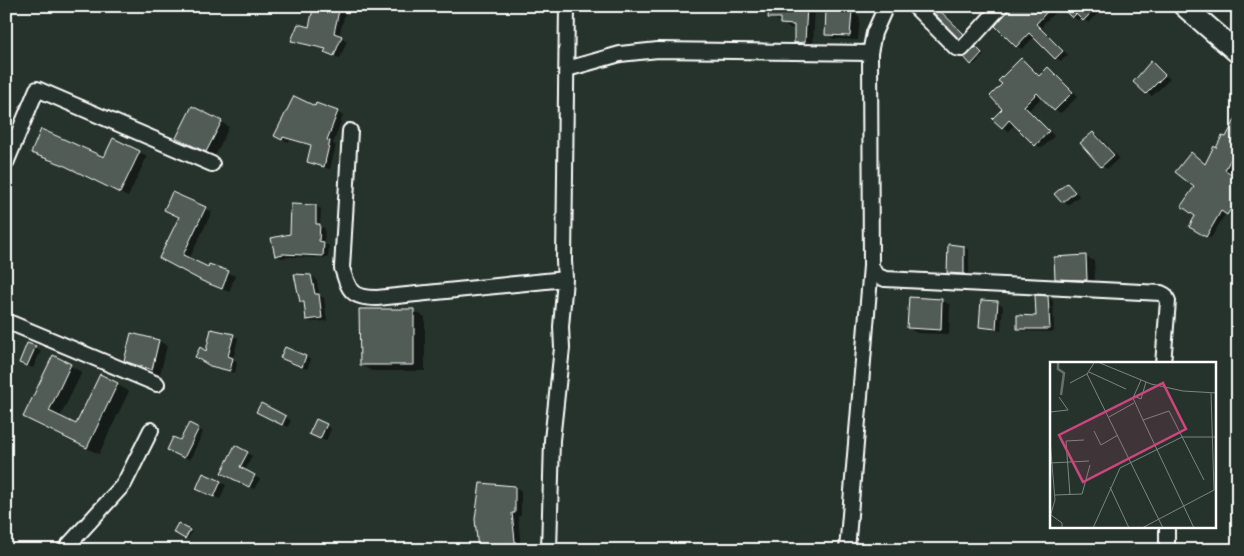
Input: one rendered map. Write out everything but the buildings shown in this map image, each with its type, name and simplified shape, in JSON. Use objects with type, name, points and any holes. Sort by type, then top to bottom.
[{"type":"highway","points":[[1184,6],[1238,53]]},
{"type":"street","points":[[549,550],[552,440],[562,348],[561,327],[565,280],[567,6]]},
{"type":"street","points":[[847,550],[871,266],[870,54],[874,32],[886,6]]},
{"type":"street","points":[[914,6],[956,48],[962,49],[1001,6]]},
{"type":"street","points":[[567,68],[620,54],[658,50],[870,54]]},
{"type":"street","points":[[6,163],[37,89],[212,164]]},
{"type":"street","points":[[350,132],[342,268],[348,287],[354,295],[365,298],[377,298],[565,280]]},
{"type":"street","points":[[871,266],[876,275],[885,279],[1161,293],[1165,295],[1168,301],[1163,362]]},
{"type":"street","points":[[6,321],[157,384]]},
{"type":"street","points":[[64,550],[124,484],[151,430]]},
{"type":"street","points":[[1167,528],[1167,550]]}]
